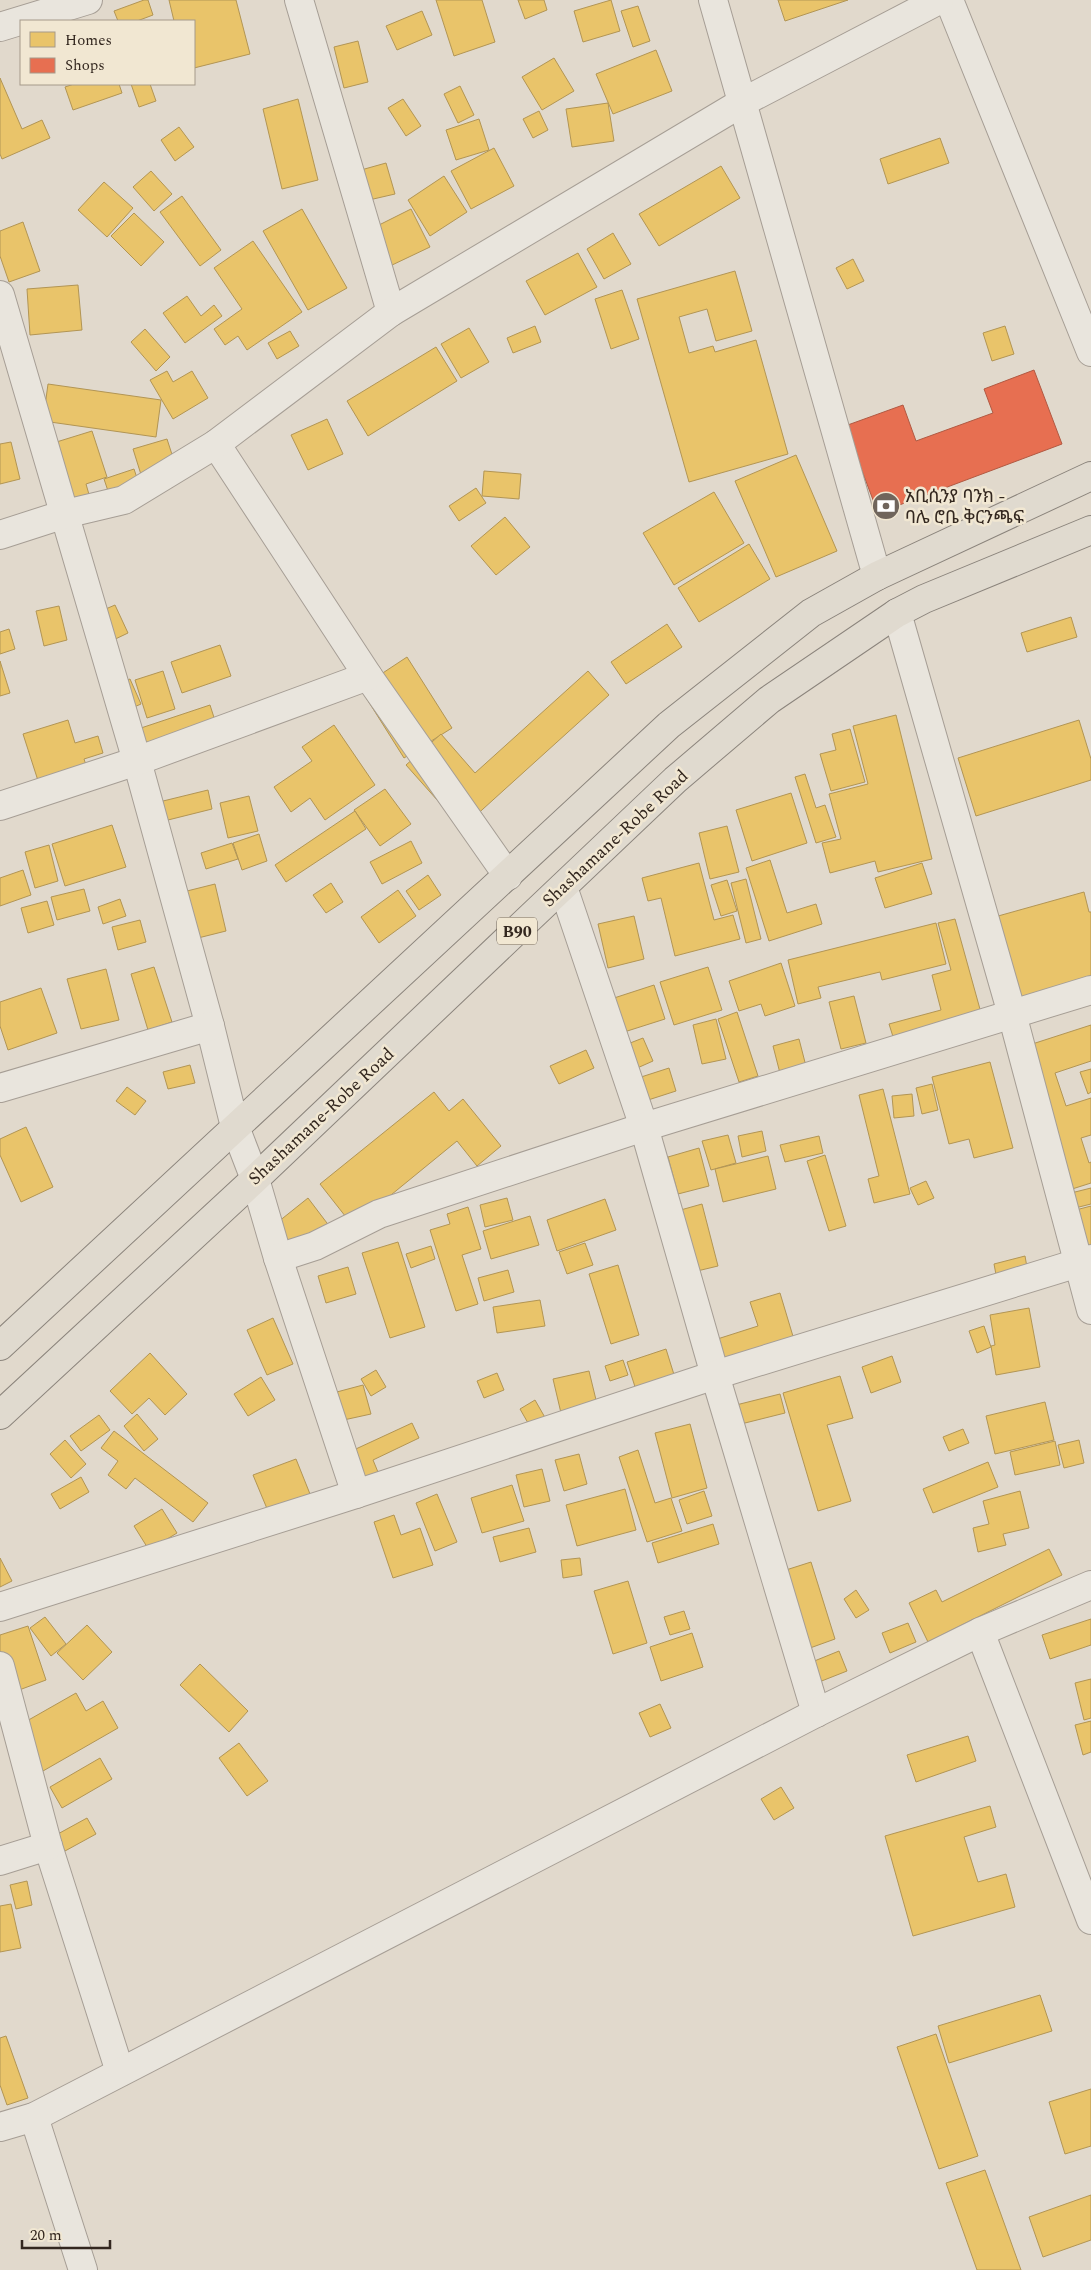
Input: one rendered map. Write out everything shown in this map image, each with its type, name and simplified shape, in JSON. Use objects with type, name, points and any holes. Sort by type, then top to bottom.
[{"type":"main road","name":"B90","points":[[0,1346],[669,725],[811,613],[876,576],[1091,476]]},
{"type":"main road","name":"Shashamane-Robe Road","points":[[0,1415],[255,1179],[675,780],[769,700],[897,613],[924,599],[1091,530]]},
{"type":"street","points":[[23,20],[88,0]]},
{"type":"street","points":[[300,0],[392,312]]},
{"type":"street","points":[[713,0],[876,576]]},
{"type":"street","points":[[0,535],[65,514],[124,500],[216,444],[392,312],[743,102],[939,0]]},
{"type":"street","points":[[950,0],[1091,352]]},
{"type":"street","points":[[0,27],[20,21]]},
{"type":"street","points":[[0,296],[137,761],[210,1026],[235,1127],[255,1179],[278,1258],[356,1494]]},
{"type":"street","points":[[216,444],[368,676],[508,876]]},
{"type":"street","points":[[897,613],[1085,1261],[1091,1310]]},
{"type":"street","points":[[0,806],[137,761],[368,676]]},
{"type":"street","points":[[563,887],[644,1127],[715,1375],[816,1713]]},
{"type":"street","points":[[278,1258],[316,1246],[379,1214],[644,1127],[1091,990]]},
{"type":"street","points":[[0,1088],[210,1026]]},
{"type":"street","points":[[0,1607],[356,1494],[715,1375],[1085,1261]]},
{"type":"street","points":[[0,2127],[34,2117],[816,1713],[980,1632],[1091,1584]]},
{"type":"street","points":[[980,1632],[1091,1920]]},
{"type":"street","points":[[0,1666],[48,1846],[120,2072]]},
{"type":"street","points":[[0,1861],[48,1846]]},
{"type":"street","points":[[34,2117],[83,2270]]},
{"type":"building: Homes","points":[[148,0],[153,15],[140,20],[118,20],[114,11]]},
{"type":"building: Homes","points":[[169,0],[236,0],[250,54],[195,68],[195,20],[174,20]]},
{"type":"building: Homes","points":[[436,0],[482,0],[495,42],[454,56]]},
{"type":"building: Homes","points":[[518,0],[544,0],[547,10],[525,19]]},
{"type":"building: Homes","points":[[611,0],[620,31],[583,42],[574,11]]},
{"type":"building: Homes","points":[[778,0],[848,0],[785,21]]},
{"type":"building: Homes","points":[[638,6],[650,41],[633,47],[621,11]]},
{"type":"building: Homes","points":[[422,11],[432,35],[397,50],[386,26]]},
{"type":"building: Homes","points":[[358,41],[368,82],[344,88],[334,47]]},
{"type":"building: Homes","points":[[656,50],[672,91],[613,114],[596,74]]},
{"type":"building: Homes","points":[[554,58],[574,91],[542,110],[522,77]]},
{"type":"building: Homes","points":[[0,78],[22,129],[42,120],[50,138],[2,159],[0,154]]},
{"type":"building: Homes","points":[[71,85],[119,85],[122,93],[73,110],[65,87]]},
{"type":"building: Homes","points":[[131,85],[150,85],[156,101],[139,107]]},
{"type":"building: Homes","points":[[460,86],[474,115],[458,123],[444,94]]},
{"type":"building: Homes","points":[[298,99],[318,180],[282,189],[263,109]]},
{"type":"building: Homes","points":[[403,99],[421,126],[406,136],[388,108]]},
{"type":"building: Homes","points":[[608,103],[614,141],[572,147],[566,109]]},
{"type":"building: Homes","points":[[539,111],[548,130],[533,138],[523,119]]},
{"type":"building: Homes","points":[[479,119],[489,150],[456,160],[446,130]]},
{"type":"building: Homes","points":[[179,127],[194,147],[175,161],[161,140]]},
{"type":"building: Homes","points":[[940,138],[949,163],[888,184],[880,159]]},
{"type":"building: Homes","points":[[494,148],[514,186],[471,209],[451,171]]},
{"type":"building: Homes","points":[[386,163],[395,194],[369,200],[361,170]]},
{"type":"building: Homes","points":[[721,166],[740,198],[659,246],[639,214]]},
{"type":"building: Homes","points":[[151,171],[172,194],[154,211],[133,187]]},
{"type":"building: Homes","points":[[444,176],[467,212],[430,236],[408,200]]},
{"type":"building: Homes","points":[[104,182],[133,208],[107,237],[78,210]]},
{"type":"building: Homes","points":[[182,196],[221,250],[200,266],[160,212]]},
{"type":"building: Homes","points":[[302,209],[347,288],[308,310],[263,231]]},
{"type":"building: Homes","points":[[411,209],[430,247],[390,266],[371,229]]},
{"type":"building: Homes","points":[[134,213],[164,242],[141,266],[111,236]]},
{"type":"building: Homes","points":[[23,222],[40,271],[9,282],[0,256],[0,231]]},
{"type":"building: Homes","points":[[613,233],[631,264],[604,279],[587,249]]},
{"type":"building: Homes","points":[[253,241],[302,312],[247,350],[238,336],[225,345],[214,329],[242,309],[214,268]]},
{"type":"building: Homes","points":[[578,253],[597,287],[545,315],[526,281]]},
{"type":"building: Homes","points":[[853,259],[864,281],[847,289],[836,268]]},
{"type":"building: Homes","points":[[735,271],[752,331],[716,341],[707,309],[679,317],[689,353],[713,346],[715,352],[756,340],[788,454],[689,482],[637,299]]},
{"type":"building: Homes","points":[[78,285],[82,330],[30,335],[27,289]]},
{"type":"building: Homes","points":[[622,290],[639,339],[611,349],[595,299]]},
{"type":"building: Homes","points":[[187,296],[201,316],[214,305],[222,316],[185,343],[163,313]]},
{"type":"building: Homes","points":[[535,326],[541,342],[513,353],[507,338]]},
{"type":"building: Homes","points":[[1005,326],[1014,354],[992,361],[983,333]]},
{"type":"building: Homes","points":[[469,328],[489,362],[461,378],[441,344]]},
{"type":"building: Homes","points":[[145,329],[170,357],[156,371],[131,342]]},
{"type":"building: Homes","points":[[290,331],[299,346],[277,359],[268,343]]},
{"type":"building: Homes","points":[[436,347],[457,381],[368,436],[347,401]]},
{"type":"building: Homes","points":[[167,371],[173,382],[192,371],[208,398],[173,419],[150,380]]},
{"type":"building: Homes","points":[[48,384],[161,400],[156,437],[43,421]]},
{"type":"building: Homes","points":[[327,419],[343,454],[308,470],[291,435]]},
{"type":"building: Homes","points":[[92,431],[107,477],[86,484],[92,505],[71,512],[50,444]]},
{"type":"building: Homes","points":[[167,439],[177,470],[143,481],[133,449]]},
{"type":"building: Homes","points":[[11,442],[20,479],[0,484],[0,444]]},
{"type":"building: Homes","points":[[796,455],[837,551],[776,577],[735,481]]},
{"type":"building: Homes","points":[[134,469],[140,487],[110,497],[104,479]]},
{"type":"building: Homes","points":[[484,471],[521,474],[519,499],[482,496]]},
{"type":"building: Homes","points":[[476,488],[486,503],[459,521],[449,506]]},
{"type":"building: Homes","points":[[714,492],[744,543],[674,585],[643,533]]},
{"type":"building: Homes","points":[[505,517],[530,547],[496,575],[471,546]]},
{"type":"building: Homes","points":[[749,544],[770,579],[699,622],[678,588]]},
{"type":"building: Homes","points":[[115,605],[128,633],[107,643],[94,614]]},
{"type":"building: Homes","points":[[59,606],[67,640],[44,646],[36,611]]},
{"type":"building: Homes","points":[[1071,617],[1077,637],[1027,652],[1021,633]]},
{"type":"building: Homes","points":[[667,624],[682,647],[626,684],[611,662]]},
{"type":"building: Homes","points":[[9,629],[15,649],[0,654],[0,632]]},
{"type":"building: Homes","points":[[220,645],[231,676],[182,693],[171,662]]},
{"type":"building: Homes","points":[[407,657],[452,728],[404,758],[360,688]]},
{"type":"building: Homes","points":[[0,661],[10,693],[0,696]]},
{"type":"building: Homes","points":[[163,671],[175,709],[147,718],[135,680]]},
{"type":"building: Homes","points":[[588,671],[609,695],[462,828],[406,765],[441,734],[475,773]]},
{"type":"building: Homes","points":[[130,679],[141,704],[125,711],[115,685]]},
{"type":"building: Homes","points":[[210,705],[218,730],[142,754],[135,730]]},
{"type":"building: Homes","points":[[896,715],[932,859],[878,872],[875,861],[830,873],[822,843],[841,839],[829,794],[868,784],[853,726]]},
{"type":"building: Homes","points":[[68,720],[75,743],[98,736],[103,753],[84,759],[89,774],[41,790],[23,734]]},
{"type":"building: Homes","points":[[1079,720],[1091,759],[1091,780],[976,816],[958,758]]},
{"type":"building: Homes","points":[[334,725],[375,785],[325,820],[310,798],[291,812],[274,787],[312,761],[302,747]]},
{"type":"building: Homes","points":[[850,729],[865,782],[831,791],[820,754],[836,750],[832,734]]},
{"type":"building: Homes","points":[[805,774],[816,808],[825,805],[836,837],[816,843],[795,777]]},
{"type":"building: Homes","points":[[385,789],[411,824],[380,846],[354,810]]},
{"type":"building: Homes","points":[[208,790],[212,809],[164,821],[159,802]]},
{"type":"building: Homes","points":[[791,793],[807,843],[752,861],[736,810]]},
{"type":"building: Homes","points":[[249,796],[258,831],[228,838],[220,803]]},
{"type":"building: Homes","points":[[355,811],[366,829],[286,882],[275,865]]},
{"type":"building: Homes","points":[[112,825],[126,867],[65,886],[52,844]]},
{"type":"building: Homes","points":[[727,826],[739,872],[710,879],[699,833]]},
{"type":"building: Homes","points":[[259,834],[267,861],[242,870],[233,843]]},
{"type":"building: Homes","points":[[411,841],[422,863],[382,884],[370,862]]},
{"type":"building: Homes","points":[[232,843],[238,859],[206,869],[201,853]]},
{"type":"building: Homes","points":[[49,845],[58,881],[35,888],[25,852]]},
{"type":"building: Homes","points":[[770,860],[787,913],[816,904],[822,924],[769,941],[746,868]]},
{"type":"building: Homes","points":[[699,863],[714,920],[733,915],[740,939],[675,956],[661,898],[648,901],[642,878]]},
{"type":"building: Homes","points":[[922,863],[932,894],[885,908],[875,878]]},
{"type":"building: Homes","points":[[23,870],[31,895],[0,906],[0,878]]},
{"type":"building: Homes","points":[[428,875],[441,895],[419,910],[406,891]]},
{"type":"building: Homes","points":[[746,879],[761,939],[746,943],[731,883]]},
{"type":"building: Homes","points":[[727,880],[737,911],[721,916],[711,885]]},
{"type":"building: Homes","points":[[331,883],[343,902],[326,913],[313,895]]},
{"type":"building: Homes","points":[[215,884],[226,931],[190,940],[179,893]]},
{"type":"building: Homes","points":[[84,889],[90,911],[57,920],[51,897]]},
{"type":"building: Homes","points":[[398,890],[416,916],[379,943],[361,917]]},
{"type":"building: Homes","points":[[1084,892],[1089,912],[1091,912],[1091,984],[1014,1003],[991,918]]},
{"type":"building: Homes","points":[[120,899],[126,916],[103,924],[98,907]]},
{"type":"building: Homes","points":[[47,901],[54,925],[28,933],[21,908]]},
{"type":"building: Homes","points":[[634,916],[644,959],[608,968],[598,924]]},
{"type":"building: Homes","points":[[955,919],[983,1020],[895,1043],[889,1024],[941,1010],[932,975],[951,970],[938,923]]},
{"type":"building: Homes","points":[[140,920],[146,942],[118,950],[112,927]]},
{"type":"building: Homes","points":[[936,923],[946,964],[882,980],[880,972],[818,987],[821,998],[798,1004],[788,960]]},
{"type":"building: Homes","points":[[781,963],[795,1006],[765,1016],[761,1004],[739,1011],[729,981]]},
{"type":"building: Homes","points":[[154,967],[172,1022],[148,1030],[131,974]]},
{"type":"building: Homes","points":[[708,967],[722,1010],[674,1025],[660,982]]},
{"type":"building: Homes","points":[[106,969],[119,1020],[81,1029],[67,979]]},
{"type":"building: Homes","points":[[654,985],[665,1019],[621,1033],[611,999]]},
{"type":"building: Homes","points":[[41,988],[57,1033],[8,1050],[0,1026],[0,1002]]},
{"type":"building: Homes","points":[[854,996],[866,1043],[841,1049],[829,1002]]},
{"type":"building: Homes","points":[[737,1012],[758,1076],[739,1082],[718,1019]]},
{"type":"building: Homes","points":[[716,1019],[726,1059],[702,1064],[693,1025]]},
{"type":"building: Homes","points":[[1091,1025],[1091,1061],[1055,1073],[1066,1106],[1091,1098],[1091,1135],[1081,1138],[1089,1163],[1091,1162],[1091,1183],[1069,1190],[1023,1047]]},
{"type":"building: Homes","points":[[643,1038],[653,1061],[635,1069],[625,1045]]},
{"type":"building: Homes","points":[[799,1039],[808,1074],[782,1081],[773,1046]]},
{"type":"building: Homes","points":[[586,1050],[594,1068],[559,1084],[550,1066]]},
{"type":"building: Homes","points":[[990,1062],[1013,1148],[974,1158],[969,1139],[949,1144],[932,1077]]},
{"type":"building: Homes","points":[[190,1065],[195,1083],[168,1089],[163,1072]]},
{"type":"building: Homes","points":[[669,1068],[676,1091],[645,1101],[638,1078]]},
{"type":"building: Homes","points":[[1091,1069],[1091,1092],[1088,1094],[1080,1072]]},
{"type":"building: Homes","points":[[932,1084],[938,1110],[922,1114],[916,1088]]},
{"type":"building: Homes","points":[[127,1087],[146,1101],[135,1115],[116,1101]]},
{"type":"building: Homes","points":[[883,1089],[910,1194],[874,1203],[868,1179],[879,1176],[859,1095]]},
{"type":"building: Homes","points":[[434,1092],[449,1111],[463,1099],[501,1146],[477,1166],[457,1141],[353,1226],[320,1184]]},
{"type":"building: Homes","points":[[912,1094],[914,1116],[894,1118],[892,1096]]},
{"type":"building: Homes","points":[[26,1127],[53,1187],[21,1202],[0,1155],[0,1139]]},
{"type":"building: Homes","points":[[762,1131],[766,1151],[742,1157],[738,1136]]},
{"type":"building: Homes","points":[[728,1135],[736,1163],[711,1170],[702,1141]]},
{"type":"building: Homes","points":[[819,1136],[823,1153],[785,1162],[780,1145]]},
{"type":"building: Homes","points":[[699,1148],[709,1186],[678,1194],[668,1157]]},
{"type":"building: Homes","points":[[825,1155],[846,1226],[829,1231],[807,1161]]},
{"type":"building: Homes","points":[[768,1156],[776,1189],[723,1202],[715,1169]]},
{"type":"building: Homes","points":[[926,1181],[934,1198],[918,1205],[910,1188]]},
{"type":"building: Homes","points":[[1091,1188],[1091,1204],[1071,1209],[1067,1194]]},
{"type":"building: Homes","points":[[308,1198],[330,1227],[285,1263],[263,1234]]},
{"type":"building: Homes","points":[[507,1198],[513,1220],[485,1227],[480,1205]]},
{"type":"building: Homes","points":[[605,1199],[616,1230],[557,1251],[547,1220]]},
{"type":"building: Homes","points":[[702,1204],[718,1266],[693,1272],[677,1211]]},
{"type":"building: Homes","points":[[1091,1206],[1091,1253],[1072,1211]]},
{"type":"building: Homes","points":[[468,1207],[481,1249],[462,1255],[478,1304],[456,1311],[430,1230],[450,1224],[447,1214]]},
{"type":"building: Homes","points":[[530,1216],[539,1245],[491,1259],[483,1231]]},
{"type":"building: Homes","points":[[398,1242],[425,1327],[390,1338],[362,1253]]},
{"type":"building: Homes","points":[[585,1243],[593,1265],[567,1274],[559,1252]]},
{"type":"building: Homes","points":[[431,1246],[435,1259],[411,1268],[406,1254]]},
{"type":"building: Homes","points":[[1025,1256],[1028,1273],[997,1280],[994,1264]]},
{"type":"building: Homes","points":[[618,1265],[639,1335],[611,1344],[589,1274]]},
{"type":"building: Homes","points":[[348,1267],[356,1294],[326,1303],[318,1276]]},
{"type":"building: Homes","points":[[508,1270],[514,1292],[484,1301],[478,1278]]},
{"type":"building: Homes","points":[[780,1293],[795,1343],[716,1368],[708,1342],[758,1326],[750,1302]]},
{"type":"building: Homes","points":[[540,1300],[545,1326],[497,1333],[493,1307]]},
{"type":"building: Homes","points":[[1029,1308],[1040,1367],[996,1375],[991,1346],[995,1345],[990,1315]]},
{"type":"building: Homes","points":[[273,1318],[293,1364],[267,1375],[247,1330]]},
{"type":"building: Homes","points":[[984,1326],[991,1347],[977,1353],[969,1331]]},
{"type":"building: Homes","points":[[666,1349],[676,1381],[637,1393],[627,1362]]},
{"type":"building: Homes","points":[[150,1353],[187,1394],[165,1415],[149,1398],[132,1414],[110,1391]]},
{"type":"building: Homes","points":[[892,1356],[901,1382],[871,1393],[862,1367]]},
{"type":"building: Homes","points":[[623,1360],[628,1375],[610,1381],[605,1366]]},
{"type":"building: Homes","points":[[376,1370],[386,1387],[371,1396],[361,1379]]},
{"type":"building: Homes","points":[[589,1371],[597,1404],[561,1413],[553,1379]]},
{"type":"building: Homes","points":[[497,1373],[504,1390],[484,1398],[477,1381]]},
{"type":"building: Homes","points":[[840,1376],[853,1418],[827,1425],[851,1501],[818,1511],[783,1393]]},
{"type":"building: Homes","points":[[261,1377],[275,1400],[248,1416],[234,1394]]},
{"type":"building: Homes","points":[[363,1385],[371,1414],[339,1421],[333,1393]]},
{"type":"building: Homes","points":[[780,1394],[785,1413],[737,1425],[732,1406]]},
{"type":"building: Homes","points":[[535,1400],[547,1421],[532,1430],[520,1409]]},
{"type":"building: Homes","points":[[1045,1402],[1054,1440],[995,1454],[986,1416]]},
{"type":"building: Homes","points":[[137,1414],[158,1439],[144,1451],[124,1426]]},
{"type":"building: Homes","points":[[99,1415],[110,1430],[81,1451],[70,1436]]},
{"type":"building: Homes","points":[[412,1423],[419,1438],[373,1460],[380,1477],[360,1486],[345,1454]]},
{"type":"building: Homes","points":[[690,1424],[707,1488],[672,1498],[655,1433]]},
{"type":"building: Homes","points":[[963,1429],[969,1443],[949,1451],[943,1437]]},
{"type":"building: Homes","points":[[114,1431],[208,1503],[193,1522],[135,1478],[126,1489],[108,1475],[118,1461],[101,1448]]},
{"type":"building: Homes","points":[[65,1440],[86,1464],[71,1478],[50,1454]]},
{"type":"building: Homes","points":[[1079,1440],[1084,1463],[1064,1468],[1058,1445]]},
{"type":"building: Homes","points":[[1055,1441],[1060,1465],[1015,1475],[1010,1452]]},
{"type":"building: Homes","points":[[638,1450],[655,1503],[671,1498],[682,1531],[647,1542],[619,1457]]},
{"type":"building: Homes","points":[[579,1454],[587,1484],[564,1491],[555,1460]]},
{"type":"building: Homes","points":[[296,1459],[310,1494],[268,1511],[253,1475]]},
{"type":"building: Homes","points":[[988,1462],[998,1487],[933,1513],[923,1489]]},
{"type":"building: Homes","points":[[542,1469],[550,1501],[524,1507],[516,1475]]},
{"type":"building: Homes","points":[[81,1477],[89,1492],[60,1509],[51,1494]]},
{"type":"building: Homes","points":[[512,1485],[524,1521],[482,1533],[471,1498]]},
{"type":"building: Homes","points":[[625,1489],[636,1530],[577,1546],[566,1505]]},
{"type":"building: Homes","points":[[704,1491],[712,1516],[687,1524],[679,1500]]},
{"type":"building: Homes","points":[[1020,1491],[1029,1528],[1003,1534],[1006,1545],[978,1552],[973,1528],[989,1524],[983,1501]]},
{"type":"building: Homes","points":[[437,1494],[457,1542],[435,1551],[416,1503]]},
{"type":"building: Homes","points":[[162,1509],[177,1533],[149,1550],[134,1526]]},
{"type":"building: Homes","points":[[394,1515],[401,1535],[420,1528],[433,1565],[393,1578],[374,1522]]},
{"type":"building: Homes","points":[[713,1524],[719,1544],[658,1563],[652,1543]]},
{"type":"building: Homes","points":[[529,1528],[536,1552],[500,1562],[493,1537]]},
{"type":"building: Homes","points":[[1049,1549],[1062,1575],[928,1642],[909,1603],[936,1590],[942,1602]]},
{"type":"building: Homes","points":[[0,1558],[12,1581],[0,1587]]},
{"type":"building: Homes","points":[[580,1558],[582,1575],[563,1578],[561,1560]]},
{"type":"building: Homes","points":[[811,1562],[835,1639],[810,1648],[786,1570]]},
{"type":"building: Homes","points":[[628,1581],[647,1643],[613,1654],[594,1591]]},
{"type":"building: Homes","points":[[856,1590],[869,1610],[856,1618],[844,1599]]},
{"type":"building: Homes","points":[[684,1611],[690,1629],[670,1635],[664,1617]]},
{"type":"building: Homes","points":[[45,1617],[66,1644],[51,1656],[30,1628]]},
{"type":"building: Homes","points":[[1091,1619],[1091,1645],[1050,1659],[1042,1635]]},
{"type":"building: Homes","points":[[908,1623],[916,1642],[890,1653],[882,1633]]},
{"type":"building: Homes","points":[[87,1625],[112,1652],[83,1680],[57,1653]]},
{"type":"building: Homes","points":[[28,1626],[46,1680],[11,1693],[0,1660],[0,1635]]},
{"type":"building: Homes","points":[[692,1633],[703,1667],[661,1681],[650,1647]]},
{"type":"building: Homes","points":[[839,1651],[847,1671],[814,1684],[807,1664]]},
{"type":"building: Homes","points":[[200,1664],[248,1711],[229,1732],[180,1685]]},
{"type":"building: Homes","points":[[1091,1679],[1091,1718],[1084,1720],[1075,1683]]},
{"type":"building: Homes","points":[[76,1693],[86,1711],[103,1701],[118,1728],[43,1771],[18,1726]]},
{"type":"building: Homes","points":[[660,1704],[671,1728],[650,1737],[639,1713]]},
{"type":"building: Homes","points":[[1091,1721],[1091,1752],[1083,1755],[1075,1725]]},
{"type":"building: Homes","points":[[968,1736],[976,1761],[916,1782],[907,1755]]},
{"type":"building: Homes","points":[[239,1743],[268,1781],[247,1796],[219,1758]]},
{"type":"building: Homes","points":[[100,1758],[112,1779],[62,1808],[50,1787]]},
{"type":"building: Homes","points":[[781,1787],[794,1808],[774,1820],[761,1799]]},
{"type":"building: Homes","points":[[990,1806],[996,1827],[964,1837],[978,1882],[1006,1874],[1015,1907],[913,1936],[885,1836]]},
{"type":"building: Homes","points":[[87,1818],[96,1834],[65,1851],[56,1835]]},
{"type":"building: Homes","points":[[27,1881],[32,1905],[16,1909],[10,1885]]},
{"type":"building: Homes","points":[[11,1904],[21,1948],[0,1952],[0,1906]]},
{"type":"building: Homes","points":[[1040,1995],[1052,2031],[949,2063],[938,2026]]},
{"type":"building: Homes","points":[[936,2034],[978,2156],[939,2169],[897,2047]]},
{"type":"building: Homes","points":[[6,2036],[28,2098],[7,2105],[0,2085],[0,2038]]},
{"type":"building: Homes","points":[[1091,2089],[1091,2146],[1065,2154],[1049,2102]]},
{"type":"building: Homes","points":[[985,2170],[1021,2270],[977,2270],[946,2183]]},
{"type":"building: Homes","points":[[1091,2195],[1091,2240],[1043,2257],[1029,2217]]},
{"type":"building: Shops","points":[[1034,370],[1062,444],[878,513],[845,426],[903,405],[916,441],[993,413],[984,389]]},
{"type":"place","name":"አቢሲንያ ባንክ - ባሌ ሮቤ ቅርንጫፍ","points":[[886,506]]}]
